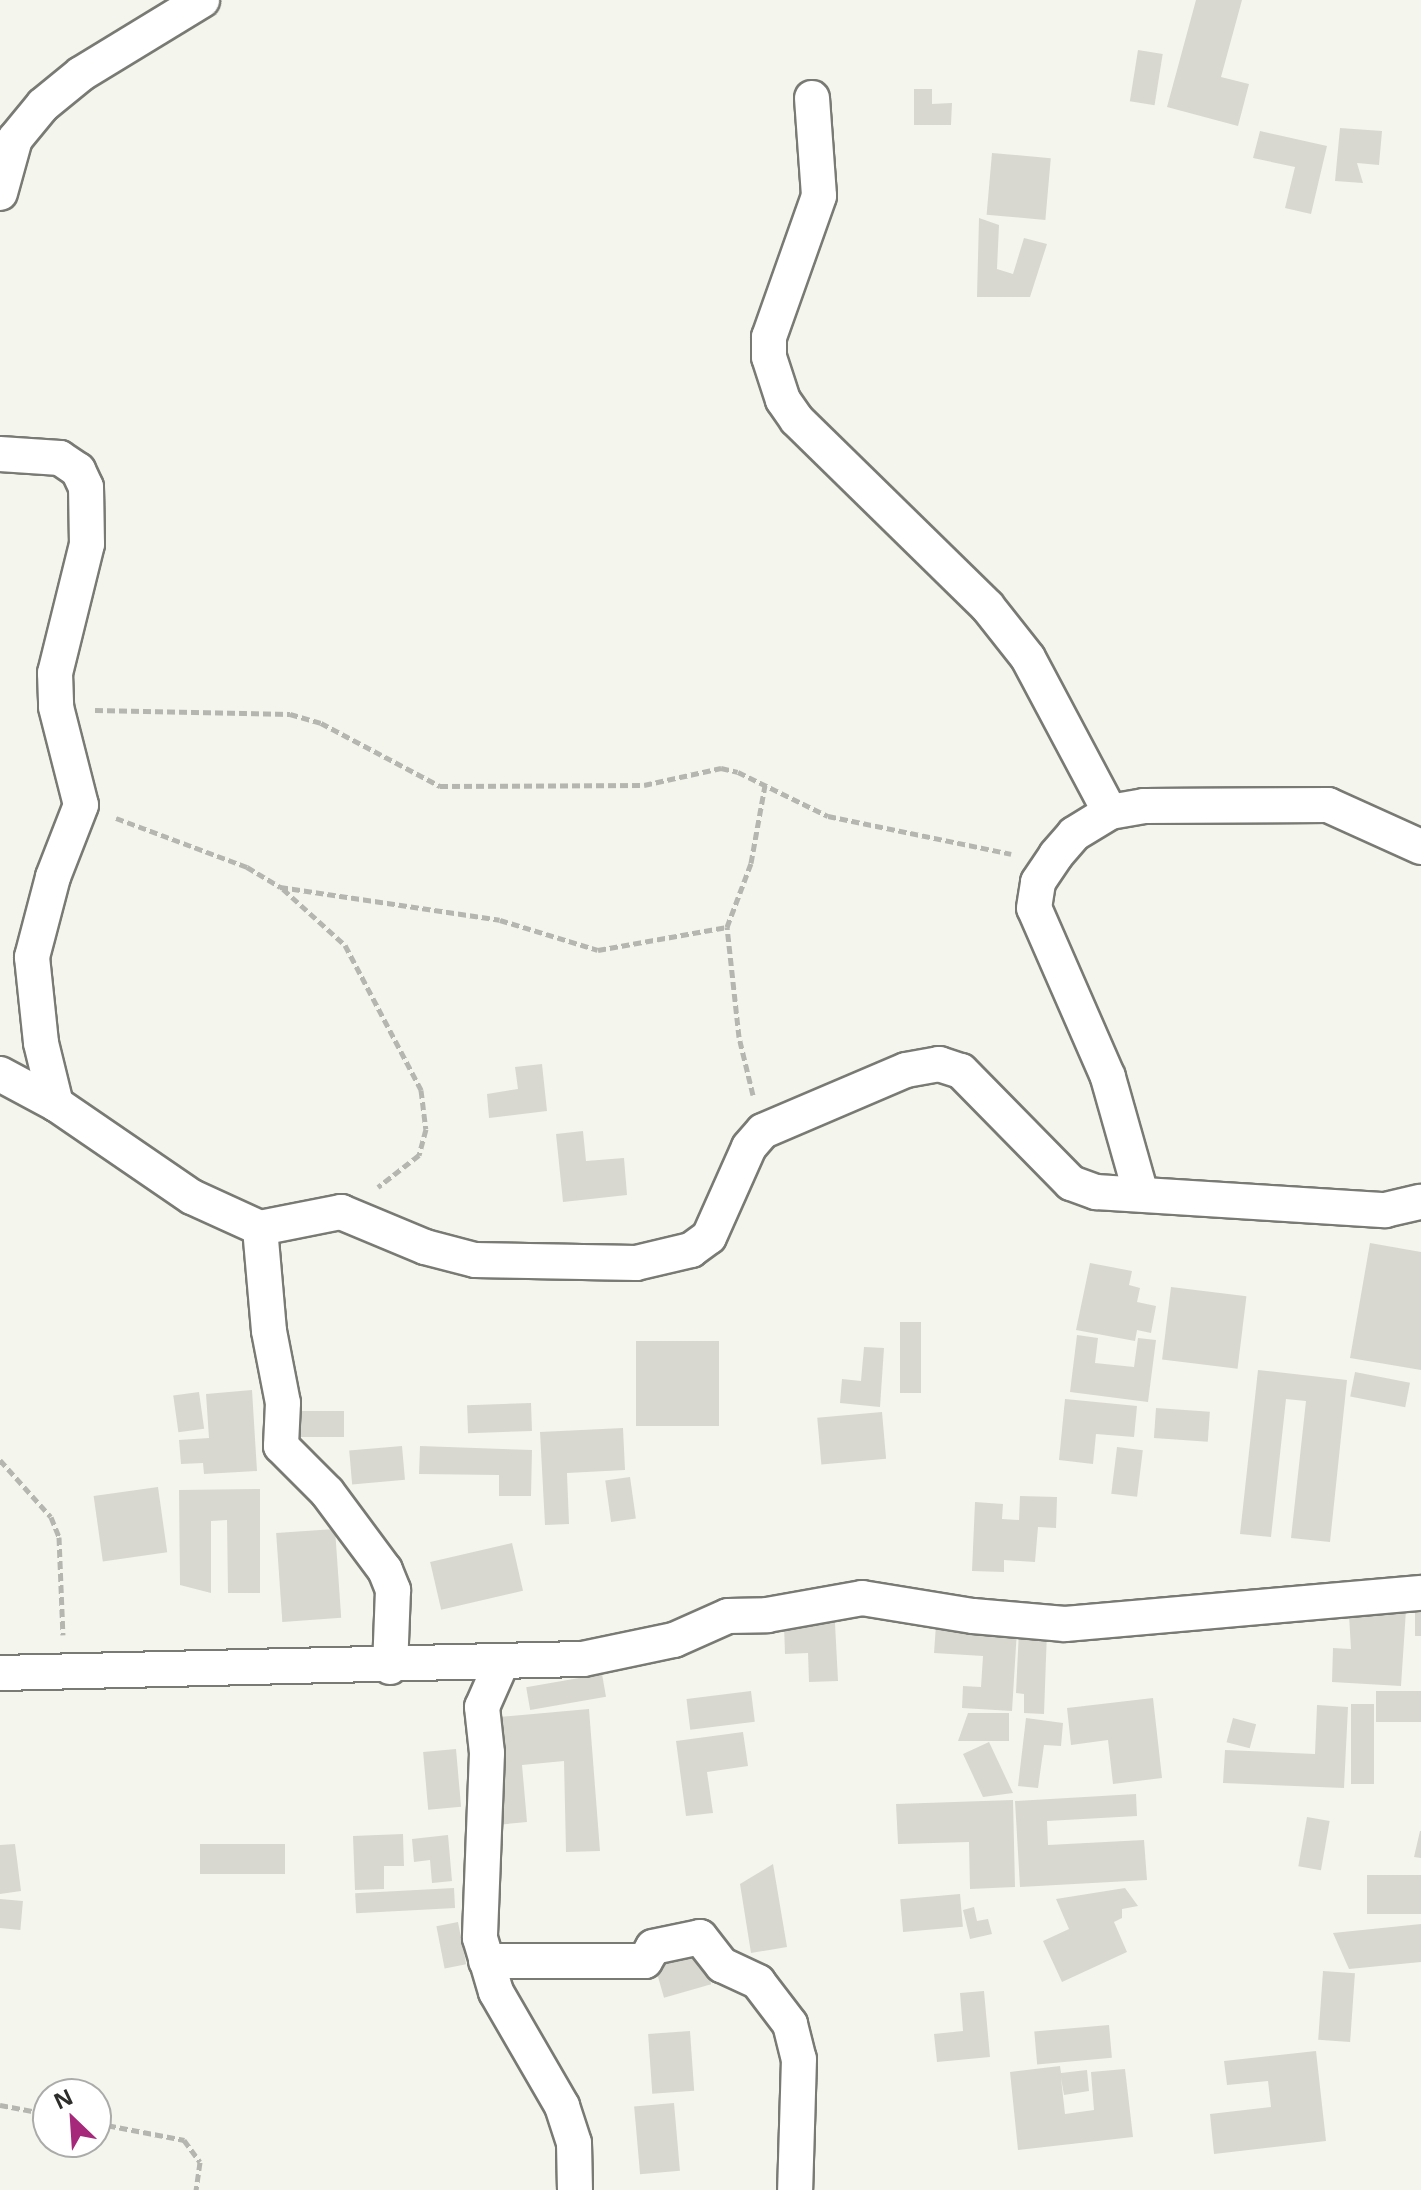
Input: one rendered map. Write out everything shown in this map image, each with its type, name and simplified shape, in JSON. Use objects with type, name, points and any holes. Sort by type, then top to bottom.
[{"type":"street","points":[[0,193],[8,135],[81,74],[202,0]]},
{"type":"street","points":[[812,98],[819,196],[774,310],[769,337],[769,357],[783,400],[1012,637],[1075,738],[1110,812]]},
{"type":"street","points":[[0,454],[60,458],[78,470],[86,487],[87,544],[55,673],[56,707],[81,805],[53,877],[32,957],[41,1043],[56,1104]]},
{"type":"street","points":[[1141,1194],[1108,1077],[1034,908],[1038,882],[1056,855],[1074,834],[1110,812],[1144,806],[1328,805],[1421,847]]},
{"type":"street","points":[[0,1074],[56,1104],[192,1197],[260,1228],[341,1212],[425,1247],[475,1260],[636,1263],[691,1250],[709,1237],[749,1147],[763,1131],[906,1070],[939,1064],[961,1071],[1071,1183],[1096,1192],[1385,1210],[1421,1223]]},
{"type":"street","points":[[1385,1210],[1421,1202]]},
{"type":"street","points":[[260,1228],[269,1331],[283,1403],[281,1446],[327,1492],[385,1570],[393,1590],[390,1667]]},
{"type":"street","points":[[0,1673],[65,1668],[390,1667],[583,1659],[674,1640],[728,1616],[767,1615],[862,1598],[973,1616],[1065,1624],[1421,1593]]},
{"type":"street","points":[[501,1664],[482,1707],[487,1753],[480,1938],[512,2025],[562,2106],[574,2143],[575,2190]]},
{"type":"street","points":[[486,1961],[645,1961],[653,1947],[700,1937],[722,1965],[758,1982],[790,2024],[799,2059],[795,2190]]},
{"type":"path","points":[[56,707],[290,714],[321,723],[440,786],[644,785],[721,768],[765,785],[828,816],[999,854],[1056,855]]},
{"type":"path","points":[[763,1131],[739,1037],[727,927],[751,863],[765,785]]},
{"type":"path","points":[[81,805],[247,867],[280,887],[345,945],[421,1090],[426,1129],[419,1155],[341,1212]]},
{"type":"path","points":[[280,887],[500,920],[598,950],[727,927]]},
{"type":"path","points":[[0,1460],[51,1517],[59,1537],[65,1668]]},
{"type":"path","points":[[0,2105],[32,2111]]},
{"type":"path","points":[[112,2126],[184,2140],[200,2162],[196,2190]]},
{"type":"building","points":[[1196,0],[1242,0],[1221,77],[1249,84],[1238,126],[1167,107]]},
{"type":"building","points":[[1138,50],[1163,54],[1155,105],[1130,101]]},
{"type":"building","points":[[914,89],[932,89],[932,104],[952,103],[951,125],[914,125]]},
{"type":"building","points":[[1340,128],[1382,131],[1379,165],[1357,163],[1363,183],[1335,181]]},
{"type":"building","points":[[1260,131],[1327,146],[1311,214],[1285,208],[1295,167],[1253,158]]},
{"type":"building","points":[[992,153],[1051,158],[1045,220],[987,215]]},
{"type":"building","points":[[979,218],[999,225],[997,269],[1013,274],[1024,238],[1047,244],[1030,297],[977,297]]},
{"type":"building","points":[[542,1064],[547,1111],[489,1118],[487,1094],[518,1089],[515,1067]]},
{"type":"building","points":[[583,1131],[586,1161],[624,1158],[627,1195],[563,1202],[556,1134]]},
{"type":"building","points":[[1370,1243],[1421,1252],[1421,1370],[1350,1358]]},
{"type":"building","points":[[1090,1263],[1132,1271],[1129,1285],[1140,1288],[1137,1302],[1156,1306],[1151,1333],[1137,1330],[1135,1341],[1076,1330]]},
{"type":"building","points":[[1171,1287],[1246,1296],[1238,1369],[1162,1359]]},
{"type":"building","points":[[900,1322],[921,1322],[921,1393],[900,1393]]},
{"type":"building","points":[[1077,1335],[1098,1338],[1095,1363],[1134,1367],[1138,1338],[1156,1340],[1148,1402],[1070,1392]]},
{"type":"building","points":[[636,1341],[719,1341],[719,1426],[636,1426]]},
{"type":"building","points":[[864,1347],[884,1348],[880,1407],[840,1403],[842,1379],[861,1381]]},
{"type":"building","points":[[1258,1370],[1347,1380],[1330,1542],[1291,1538],[1306,1401],[1286,1399],[1271,1537],[1240,1534]]},
{"type":"building","points":[[1355,1372],[1410,1383],[1405,1407],[1350,1397]]},
{"type":"building","points":[[252,1390],[257,1471],[204,1474],[203,1463],[181,1464],[179,1440],[209,1438],[206,1394]]},
{"type":"building","points":[[199,1392],[204,1429],[178,1432],[173,1396]]},
{"type":"building","points":[[1065,1399],[1137,1406],[1134,1437],[1096,1434],[1093,1464],[1059,1460]]},
{"type":"building","points":[[531,1403],[532,1431],[468,1433],[467,1405]]},
{"type":"building","points":[[1156,1408],[1210,1412],[1208,1442],[1154,1438]]},
{"type":"building","points":[[299,1411],[344,1411],[344,1437],[299,1437]]},
{"type":"building","points":[[882,1412],[886,1459],[821,1464],[817,1418]]},
{"type":"building","points":[[623,1428],[625,1470],[567,1473],[569,1524],[545,1525],[540,1432]]},
{"type":"building","points":[[402,1446],[405,1480],[352,1484],[349,1451]]},
{"type":"building","points":[[420,1446],[532,1450],[531,1496],[499,1496],[499,1475],[419,1474]]},
{"type":"building","points":[[1117,1447],[1143,1450],[1137,1497],[1111,1494]]},
{"type":"building","points":[[630,1477],[636,1519],[611,1522],[605,1480]]},
{"type":"building","points":[[158,1487],[167,1552],[103,1561],[94,1496]]},
{"type":"building","points":[[260,1489],[260,1593],[228,1593],[227,1520],[211,1521],[211,1593],[180,1585],[179,1490]]},
{"type":"building","points":[[1020,1496],[1057,1497],[1056,1528],[1038,1527],[1035,1562],[1004,1560],[1004,1572],[972,1571],[975,1502],[1003,1504],[1002,1519],[1019,1520]]},
{"type":"building","points":[[335,1529],[341,1618],[282,1622],[276,1533]]},
{"type":"building","points":[[512,1543],[523,1591],[441,1610],[430,1562]]},
{"type":"building","points":[[1406,1610],[1401,1686],[1332,1682],[1333,1648],[1351,1649],[1349,1615]]},
{"type":"building","points":[[1415,1610],[1421,1610],[1421,1636],[1415,1636]]},
{"type":"building","points":[[835,1623],[838,1681],[809,1682],[808,1653],[785,1654],[784,1625]]},
{"type":"building","points":[[936,1625],[1017,1630],[1012,1711],[962,1708],[963,1686],[981,1687],[983,1656],[934,1653]]},
{"type":"building","points":[[1019,1630],[1047,1631],[1044,1714],[1024,1713],[1024,1694],[1016,1693]]},
{"type":"building","points":[[602,1674],[606,1697],[530,1710],[526,1687]]},
{"type":"building","points":[[751,1691],[755,1722],[690,1730],[686,1699]]},
{"type":"building","points":[[1376,1691],[1421,1691],[1421,1722],[1376,1722]]},
{"type":"building","points":[[1153,1698],[1162,1778],[1113,1784],[1108,1740],[1071,1745],[1067,1708]]},
{"type":"building","points":[[1351,1704],[1374,1704],[1374,1784],[1351,1784]]},
{"type":"building","points":[[1317,1705],[1348,1707],[1344,1788],[1223,1783],[1225,1750],[1315,1754]]},
{"type":"building","points":[[589,1709],[600,1851],[566,1852],[564,1761],[522,1765],[527,1822],[496,1825],[487,1718]]},
{"type":"building","points":[[968,1713],[1009,1713],[1009,1741],[958,1741]]},
{"type":"building","points":[[1026,1718],[1063,1723],[1061,1746],[1044,1745],[1038,1788],[1018,1786]]},
{"type":"building","points":[[1233,1718],[1256,1724],[1250,1748],[1227,1742]]},
{"type":"building","points":[[743,1732],[748,1766],[707,1772],[713,1813],[686,1816],[676,1741]]},
{"type":"building","points":[[989,1742],[1013,1793],[983,1797],[963,1754]]},
{"type":"building","points":[[456,1749],[461,1807],[428,1810],[423,1752]]},
{"type":"building","points":[[1136,1794],[1137,1816],[1047,1821],[1048,1845],[1144,1840],[1147,1880],[1020,1887],[1015,1801]]},
{"type":"building","points":[[1013,1800],[1015,1887],[970,1889],[969,1842],[898,1844],[896,1804]]},
{"type":"building","points":[[1307,1817],[1330,1821],[1321,1870],[1298,1866]]},
{"type":"building","points":[[1421,1831],[1421,1858],[1414,1857]]},
{"type":"building","points":[[403,1834],[404,1866],[384,1866],[384,1889],[355,1890],[353,1836]]},
{"type":"building","points":[[448,1835],[452,1881],[432,1883],[430,1860],[414,1862],[412,1839]]},
{"type":"building","points":[[15,1844],[21,1891],[0,1894],[0,1845]]},
{"type":"building","points":[[200,1844],[285,1844],[285,1874],[200,1874]]},
{"type":"building","points":[[773,1864],[787,1947],[751,1953],[740,1884]]},
{"type":"building","points":[[1367,1875],[1421,1875],[1421,1914],[1367,1914]]},
{"type":"building","points":[[454,1888],[455,1908],[356,1913],[355,1893]]},
{"type":"building","points":[[1125,1888],[1138,1906],[1122,1909],[1122,1918],[1114,1922],[1127,1952],[1062,1982],[1043,1941],[1069,1929],[1056,1899]]},
{"type":"building","points":[[960,1894],[963,1927],[903,1932],[900,1899]]},
{"type":"building","points":[[0,1899],[23,1901],[20,1930],[0,1928]]},
{"type":"building","points":[[974,1907],[977,1921],[988,1919],[992,1934],[970,1939],[963,1910]]},
{"type":"building","points":[[458,1922],[466,1964],[445,1968],[436,1926]]},
{"type":"building","points":[[1421,1924],[1421,1962],[1349,1969],[1333,1933]]},
{"type":"building","points":[[699,1942],[711,1984],[664,1998],[652,1956]]},
{"type":"building","points":[[1323,1971],[1355,1973],[1350,2042],[1318,2040]]},
{"type":"building","points":[[984,1991],[990,2057],[937,2062],[934,2034],[963,2031],[960,1993]]},
{"type":"building","points":[[1109,2025],[1112,2058],[1037,2064],[1034,2032]]},
{"type":"building","points":[[690,2031],[694,2091],[652,2094],[648,2034]]},
{"type":"building","points":[[1316,2051],[1326,2141],[1214,2154],[1210,2114],[1271,2107],[1268,2081],[1227,2085],[1224,2061]]},
{"type":"building","points":[[1060,2066],[1061,2073],[1087,2070],[1089,2091],[1064,2095],[1061,2078],[1065,2114],[1094,2110],[1091,2072],[1125,2069],[1133,2137],[1018,2150],[1010,2072]]},
{"type":"building","points":[[674,2103],[680,2171],[640,2174],[634,2106]]}]
